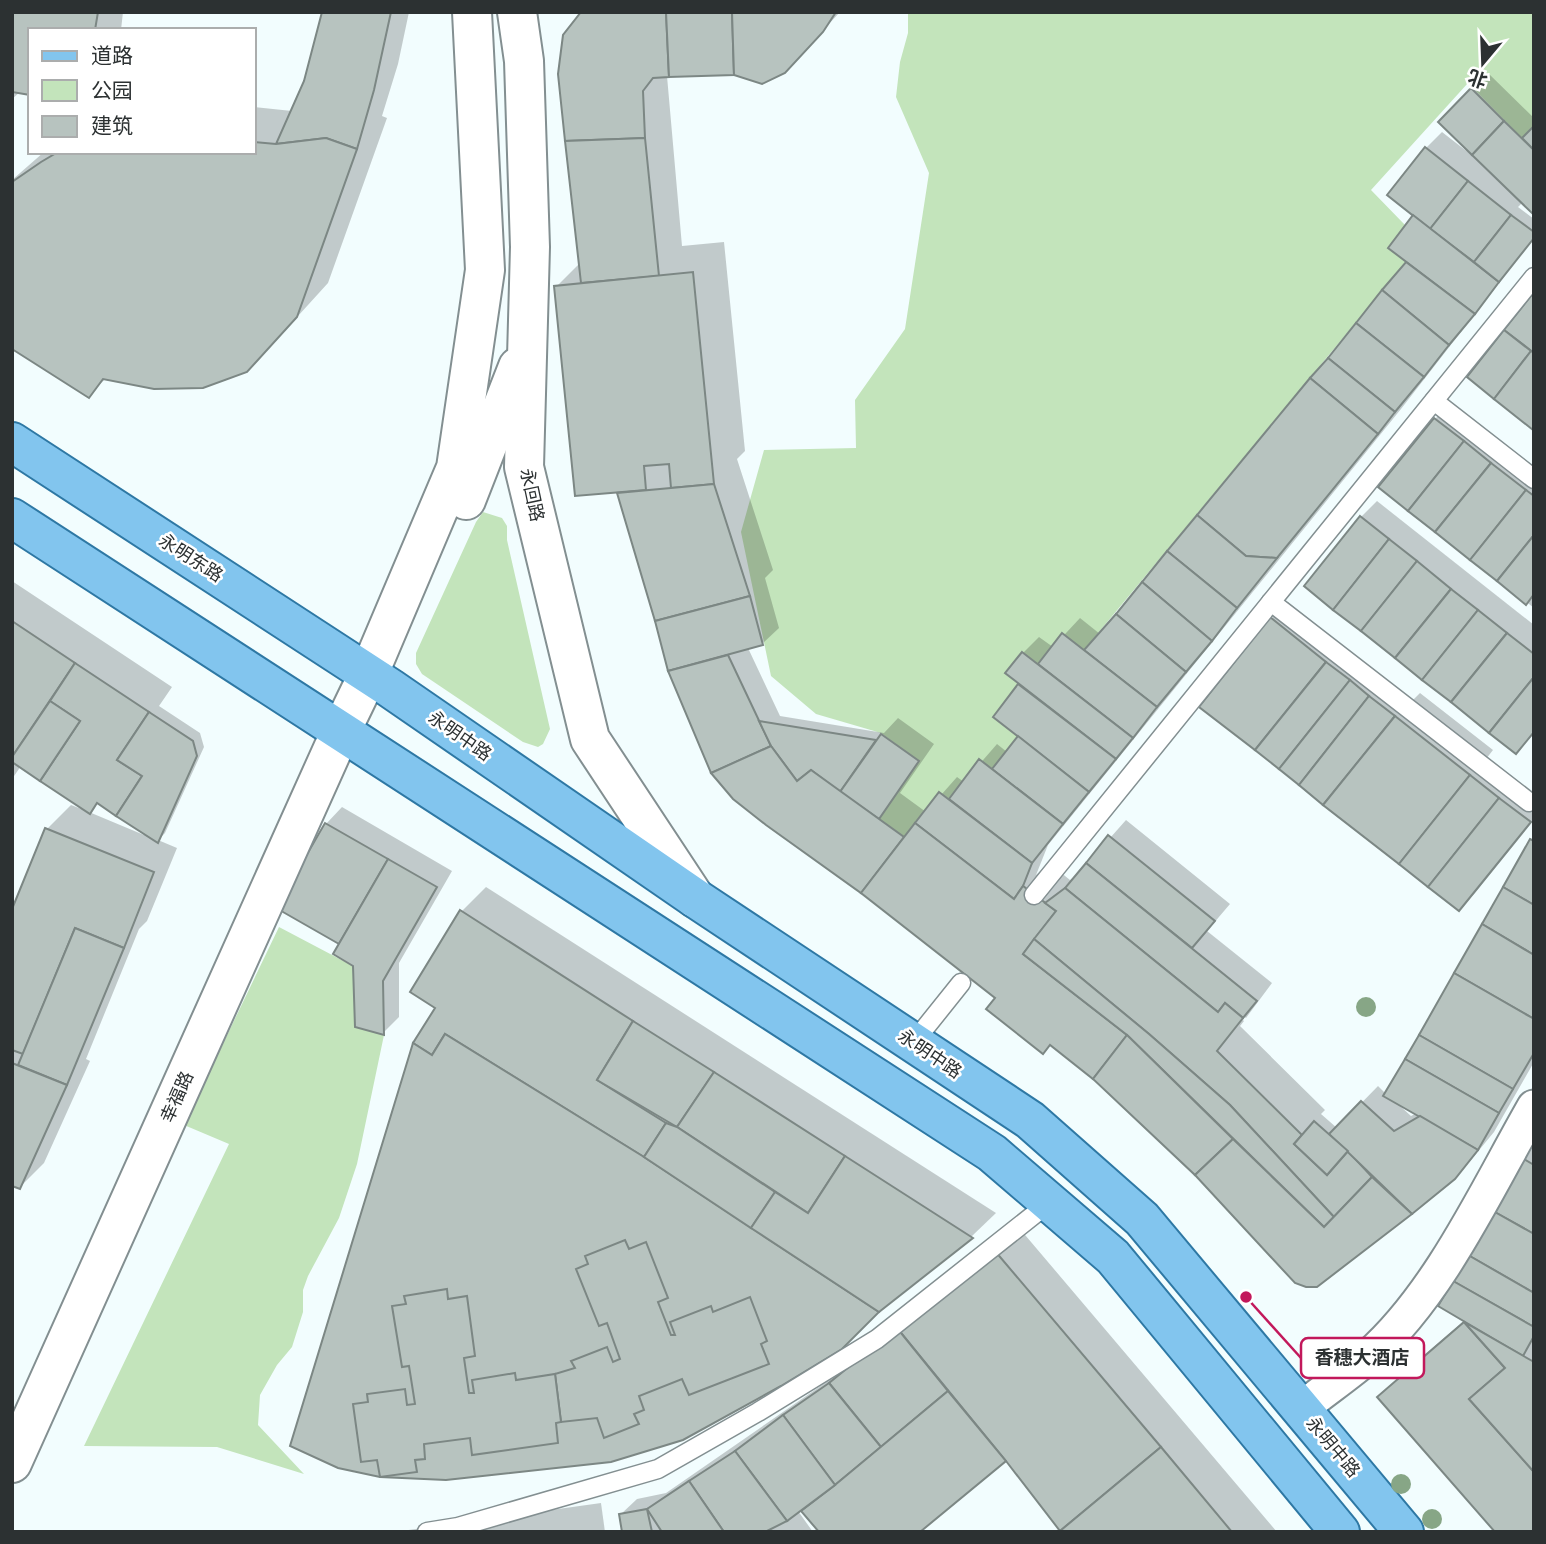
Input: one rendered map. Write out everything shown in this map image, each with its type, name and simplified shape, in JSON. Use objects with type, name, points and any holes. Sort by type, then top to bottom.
[{"type":"main road","points":[[380,680],[456,468],[485,271],[472,12]]},
{"type":"main road","name":"永回路","points":[[517,12],[524,61],[530,247],[524,467],[590,739],[695,898]]},
{"type":"main road","points":[[380,680],[527,342]]},
{"type":"main road","name":"永明东路","points":[[12,443],[380,680]]},
{"type":"main road","points":[[12,518],[992,1153],[1113,1257],[1340,1532]]},
{"type":"main road","name":"幸福路","points":[[12,1463],[26,1408],[341,731],[380,680]]},
{"type":"main road","name":"永明中路","points":[[380,680],[695,898],[1030,1120],[1142,1219],[1404,1532]]},
{"type":"street","points":[[1301,1409],[1370,1355],[1415,1306],[1451,1254],[1534,1107]]},
{"type":"lane","points":[[1034,895],[1534,278]]},
{"type":"lane","points":[[1434,401],[1534,479]]},
{"type":"lane","points":[[1271,602],[1529,802]]},
{"type":"lane","points":[[913,1043],[961,984]]},
{"type":"lane","points":[[426,1532],[458,1527],[658,1469],[877,1339],[1050,1202]]},
{"type":"green space","points":[[908,12],[1534,12],[1534,126],[1522,138],[1468,83],[1371,190],[1405,225],[1389,248],[1406,262],[1084,650],[1062,633],[1038,664],[1022,652],[1006,673],[1018,684],[993,717],[1018,736],[992,769],[979,759],[949,799],[939,792],[904,837],[879,819],[919,761],[881,733],[816,714],[771,676],[741,532],[764,450],[856,448],[855,400],[905,329],[929,173],[896,97],[900,62],[908,33]]},
{"type":"green space","points":[[483,512],[502,518],[507,526],[507,540],[550,729],[543,744],[538,747],[523,742],[422,674],[416,664],[416,653]]},
{"type":"green space","points":[[279,927],[353,966],[355,1027],[384,1035],[357,1164],[339,1218],[308,1276],[303,1290],[303,1312],[292,1347],[277,1365],[260,1395],[258,1425],[304,1474],[217,1447],[84,1446],[229,1144],[184,1125]]},
{"type":"building","points":[[12,12],[98,12],[95,28],[28,28],[28,95],[12,92]]},
{"type":"building","points":[[322,12],[391,12],[374,90],[357,149],[326,138],[276,144],[304,81]]},
{"type":"building","points":[[581,12],[666,12],[669,77],[653,78],[643,91],[645,138],[565,141],[558,74],[563,35]]},
{"type":"building","points":[[666,12],[732,12],[734,75],[669,77]]},
{"type":"building","points":[[732,12],[836,12],[823,32],[785,73],[762,84],[734,75]]},
{"type":"building","points":[[1471,88],[1504,121],[1472,155],[1438,122]]},
{"type":"building","points":[[1504,121],[1534,150],[1534,215],[1472,155]]},
{"type":"building","points":[[1534,126],[1534,150],[1522,138]]},
{"type":"building","points":[[326,138],[357,149],[297,317],[247,372],[203,388],[154,389],[103,379],[89,398],[12,349],[12,182],[55,154],[256,154],[256,142],[276,144]]},
{"type":"building","points":[[645,138],[659,276],[581,283],[565,141]]},
{"type":"building","points":[[1425,147],[1468,181],[1430,229],[1387,195]]},
{"type":"building","points":[[1468,181],[1511,215],[1474,262],[1430,229]]},
{"type":"building","points":[[1413,215],[1499,282],[1475,314],[1388,248]]},
{"type":"building","points":[[1511,215],[1534,232],[1534,238],[1499,282],[1474,262]]},
{"type":"building","points":[[1406,262],[1475,314],[1449,345],[1382,290]]},
{"type":"building","points":[[693,272],[714,484],[671,488],[669,464],[644,466],[646,490],[575,496],[554,286]]},
{"type":"building","points":[[1382,290],[1449,345],[1424,377],[1356,323]]},
{"type":"building","points":[[1534,292],[1534,353],[1504,330]]},
{"type":"building","points":[[1356,323],[1424,377],[1395,412],[1328,358]]},
{"type":"building","points":[[1504,330],[1531,351],[1494,399],[1467,377]]},
{"type":"building","points":[[1531,351],[1534,353],[1533,430],[1494,399]]},
{"type":"building","points":[[1328,358],[1395,412],[1378,434],[1310,378]]},
{"type":"building","points":[[1310,378],[1378,434],[1277,558],[1246,556],[1197,515]]},
{"type":"building","points":[[1434,418],[1464,441],[1408,511],[1378,487]]},
{"type":"building","points":[[1464,441],[1491,463],[1435,532],[1408,511]]},
{"type":"building","points":[[1491,463],[1526,490],[1470,560],[1435,532]]},
{"type":"building","points":[[714,484],[750,596],[655,621],[617,493]]},
{"type":"building","points":[[1526,490],[1534,496],[1534,535],[1497,581],[1470,560]]},
{"type":"building","points":[[1197,515],[1246,556],[1277,558],[1237,608],[1167,551]]},
{"type":"building","points":[[1360,516],[1389,539],[1333,610],[1304,586]]},
{"type":"building","points":[[1534,535],[1534,594],[1526,605],[1497,581]]},
{"type":"building","points":[[1389,539],[1417,561],[1361,631],[1333,610]]},
{"type":"building","points":[[1167,551],[1237,608],[1212,641],[1142,582]]},
{"type":"building","points":[[1417,561],[1451,589],[1395,658],[1361,631]]},
{"type":"building","points":[[1142,582],[1212,641],[1186,672],[1116,614]]},
{"type":"building","points":[[1451,589],[1478,610],[1422,680],[1395,658]]},
{"type":"building","points":[[750,596],[763,645],[668,671],[655,621]]},
{"type":"building","points":[[1478,610],[1507,633],[1451,702],[1422,680]]},
{"type":"building","points":[[1116,614],[1186,672],[1157,707],[1084,650]]},
{"type":"building","points":[[1270,617],[1326,662],[1255,750],[1199,707]]},
{"type":"building","points":[[12,621],[75,663],[12,757]]},
{"type":"building","points":[[1062,633],[1157,707],[1133,738],[1038,664]]},
{"type":"building","points":[[1507,633],[1534,654],[1534,677],[1489,733],[1451,702]]},
{"type":"building","points":[[1022,652],[1133,738],[1116,759],[1005,673]]},
{"type":"building","points":[[728,655],[771,746],[711,773],[668,671]]},
{"type":"building","points":[[1326,662],[1350,680],[1279,769],[1255,750]]},
{"type":"building","points":[[75,663],[149,712],[117,760],[142,776],[116,816],[97,803],[90,814],[40,781],[80,721],[50,701]]},
{"type":"building","points":[[1534,677],[1534,732],[1516,754],[1489,733]]},
{"type":"building","points":[[1350,680],[1369,696],[1299,785],[1279,769]]},
{"type":"building","points":[[1018,684],[1116,759],[1089,792],[993,717]]},
{"type":"building","points":[[1369,696],[1395,716],[1323,805],[1299,785]]},
{"type":"building","points":[[50,701],[80,721],[40,781],[12,762],[12,757]]},
{"type":"building","points":[[149,712],[193,741],[197,756],[158,843],[116,816],[142,776],[117,760]]},
{"type":"building","points":[[1395,716],[1470,775],[1399,864],[1323,805]]},
{"type":"building","points":[[759,721],[876,740],[840,792],[811,770],[797,781],[771,746]]},
{"type":"building","points":[[881,734],[919,761],[879,819],[840,792]]},
{"type":"building","points":[[1018,736],[1089,792],[1063,824],[992,769]]},
{"type":"building","points":[[771,746],[797,781],[811,770],[904,837],[861,893],[733,799],[711,773]]},
{"type":"building","points":[[979,759],[1063,824],[1032,863],[949,799]]},
{"type":"building","points":[[1470,775],[1499,798],[1428,887],[1399,864]]},
{"type":"building","points":[[939,792],[1032,863],[1023,886],[1014,899],[915,823]]},
{"type":"building","points":[[1499,798],[1531,822],[1459,911],[1428,887]]},
{"type":"building","points":[[325,823],[388,859],[339,944],[276,908]]},
{"type":"building","points":[[915,823],[1014,899],[1023,886],[1056,911],[1023,954],[1127,1035],[1093,1079],[1050,1045],[1043,1054],[986,1009],[995,998],[861,893]]},
{"type":"building","points":[[45,828],[154,872],[124,948],[75,928],[23,1054],[12,1050],[12,909]]},
{"type":"building","points":[[1108,835],[1215,921],[1192,948],[1086,863]]},
{"type":"building","points":[[1530,839],[1534,841],[1534,905],[1503,887]]},
{"type":"building","points":[[388,859],[437,887],[383,981],[384,1035],[355,1027],[353,966],[333,954]]},
{"type":"building","points":[[1086,863],[1257,1001],[1243,1018],[1225,1003],[1218,1012],[1065,888]]},
{"type":"building","points":[[1503,887],[1534,905],[1534,955],[1482,924]]},
{"type":"building","points":[[1065,888],[1218,1012],[1225,1003],[1243,1018],[1217,1051],[1302,1135],[1294,1144],[1327,1175],[1348,1151],[1372,1177],[1334,1217],[1230,1105],[1034,939],[1056,911],[1045,903]]},
{"type":"building","points":[[460,910],[633,1021],[597,1080],[666,1123],[644,1157],[445,1034],[432,1055],[413,1043],[435,1008],[410,992]]},
{"type":"building","points":[[1482,924],[1534,955],[1534,1019],[1454,973]]},
{"type":"building","points":[[75,928],[124,948],[67,1085],[18,1065]]},
{"type":"building","points":[[1034,939],[1230,1105],[1334,1217],[1324,1227],[1127,1035],[1023,954]]},
{"type":"building","points":[[1454,973],[1534,1019],[1534,1053],[1513,1089],[1419,1035]]},
{"type":"building","points":[[633,1021],[714,1072],[677,1127],[597,1080]]},
{"type":"building","points":[[445,1034],[644,1157],[879,1312],[842,1349],[781,1386],[683,1440],[611,1462],[446,1480],[380,1477],[338,1468],[290,1446],[413,1043],[432,1055]]},
{"type":"building","points":[[1127,1035],[1233,1139],[1195,1175],[1093,1079]]},
{"type":"building","points":[[1419,1035],[1513,1089],[1499,1113],[1405,1059]]},
{"type":"building","points":[[1405,1059],[1499,1113],[1478,1150],[1383,1096]]},
{"type":"building","points":[[12,1063],[67,1085],[20,1189],[12,1186]]},
{"type":"building","points":[[714,1072],[845,1156],[808,1213],[677,1127]]},
{"type":"building","points":[[1361,1101],[1394,1131],[1420,1116],[1478,1150],[1455,1179],[1412,1214],[1329,1134]]},
{"type":"building","points":[[1314,1121],[1348,1151],[1327,1175],[1294,1144]]},
{"type":"building","points":[[666,1123],[677,1127],[775,1192],[751,1228],[644,1157]]},
{"type":"building","points":[[1233,1139],[1324,1227],[1372,1177],[1412,1214],[1317,1287],[1295,1283],[1195,1175]]},
{"type":"building","points":[[845,1156],[973,1238],[879,1312],[751,1228],[775,1192],[808,1213]]},
{"type":"building","points":[[1524,1159],[1534,1165],[1534,1234],[1493,1211]]},
{"type":"building","points":[[1493,1211],[1534,1234],[1534,1293],[1468,1255]]},
{"type":"building","points":[[625,1240],[629,1249],[646,1242],[668,1298],[658,1302],[671,1335],[675,1335],[670,1322],[711,1306],[713,1312],[750,1297],[767,1341],[761,1344],[769,1364],[689,1395],[682,1379],[639,1396],[644,1410],[634,1414],[639,1424],[604,1438],[597,1418],[561,1422],[555,1374],[575,1368],[571,1361],[607,1347],[613,1362],[620,1359],[607,1323],[599,1326],[576,1269],[588,1264],[585,1256]]},
{"type":"building","points":[[995,1251],[1161,1447],[1060,1531],[897,1328]]},
{"type":"building","points":[[1468,1255],[1534,1293],[1534,1327],[1453,1281]]},
{"type":"building","points":[[1453,1281],[1534,1327],[1534,1336],[1523,1356],[1438,1306]]},
{"type":"building","points":[[447,1289],[448,1299],[467,1296],[475,1356],[464,1358],[469,1393],[474,1393],[472,1380],[515,1373],[516,1380],[555,1374],[561,1422],[556,1423],[558,1443],[472,1455],[470,1438],[424,1444],[425,1459],[415,1460],[417,1472],[380,1477],[377,1460],[361,1462],[353,1404],[368,1402],[367,1394],[405,1389],[407,1405],[415,1404],[409,1366],[402,1367],[392,1306],[406,1304],[404,1296]]},
{"type":"building","points":[[1464,1322],[1505,1368],[1469,1399],[1534,1472],[1534,1532],[1495,1532],[1377,1397]]},
{"type":"building","points":[[1464,1322],[1534,1362],[1534,1472],[1469,1399],[1505,1368]]},
{"type":"building","points":[[897,1328],[948,1391],[881,1447],[829,1383]]},
{"type":"building","points":[[829,1383],[881,1447],[835,1485],[783,1415]]},
{"type":"building","points":[[948,1391],[1006,1461],[920,1532],[819,1532],[801,1511]]},
{"type":"building","points":[[783,1415],[835,1485],[787,1521],[735,1451]]},
{"type":"building","points":[[1161,1447],[1232,1532],[1060,1531]]},
{"type":"building","points":[[735,1451],[787,1521],[765,1532],[724,1532],[689,1481]]},
{"type":"building","points":[[689,1481],[724,1532],[662,1532],[647,1509]]},
{"type":"building","points":[[647,1509],[652,1532],[622,1532],[619,1514]]},
{"type":"place","name":"香穗大酒店","points":[[1246,1297]]}]
